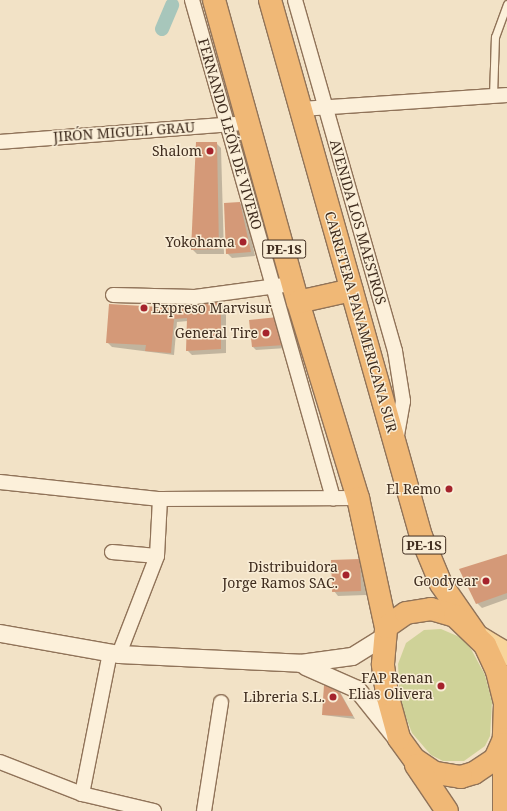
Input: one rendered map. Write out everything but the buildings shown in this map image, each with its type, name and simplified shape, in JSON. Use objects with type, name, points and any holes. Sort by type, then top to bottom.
[{"type":"highway","name":"PE-1S","points":[[214,0],[248,122],[288,291],[358,498],[384,632],[388,702],[404,747],[447,811]]},
{"type":"highway","name":"CARRETERA PANAMERICANA SUR","points":[[270,0],[395,446],[431,565],[476,634]]},
{"type":"highway","points":[[288,291],[352,290]]},
{"type":"highway","name":"PE-1S","points":[[384,632],[406,613],[431,609],[455,616],[476,634],[491,658],[502,688],[505,735],[504,811]]},
{"type":"highway","name":"PE-1S","points":[[404,747],[435,773],[461,777],[487,766],[495,759],[505,735]]},
{"type":"main road","points":[[476,634],[507,654]]},
{"type":"street","name":"FERNANDO LEÓN DE VIVERO","points":[[192,0],[226,125],[288,291],[333,498]]},
{"type":"street","name":"AVENIDA LOS MAESTROS","points":[[295,0],[401,380],[401,422],[395,446]]},
{"type":"street","points":[[300,109],[500,96]]},
{"type":"street","name":"JIRÓN MIGUEL GRAU","points":[[0,142],[226,125],[248,122]]},
{"type":"street","points":[[113,295],[195,297],[288,291]]},
{"type":"street","points":[[0,482],[160,499],[358,498]]},
{"type":"street","points":[[82,794],[115,653],[142,601],[157,556],[160,499]]},
{"type":"street","points":[[112,552],[157,556]]},
{"type":"street","points":[[0,633],[115,653],[300,663],[352,656],[384,632]]},
{"type":"street","points":[[300,663],[343,679],[357,689],[404,747]]},
{"type":"street","points":[[204,811],[221,702]]},
{"type":"street","points":[[0,762],[82,794],[154,811]]},
{"type":"lane","points":[[500,96],[495,37],[507,4]]},
{"type":"green space","points":[[441,629],[462,638],[471,649],[485,675],[492,702],[490,736],[485,746],[464,761],[443,761],[431,755],[412,733],[400,702],[398,664],[406,643],[424,630]]},
{"type":"waterway","points":[[162,29],[172,5]]},
{"type":"place","name":"Shalom","points":[[210,151]]},
{"type":"place","name":"Yokohama","points":[[243,242]]},
{"type":"place","name":"Expreso Marvisur","points":[[144,308]]},
{"type":"place","name":"General Tire","points":[[266,333]]},
{"type":"place","name":"El Remo","points":[[449,489]]},
{"type":"place","name":"Distribuidora Jorge Ramos SAC.","points":[[346,575]]},
{"type":"place","name":"Goodyear","points":[[486,581]]},
{"type":"place","name":"FAP Renan Elias Olivera","points":[[441,686]]},
{"type":"place","name":"Libreria S.L.","points":[[333,697]]}]
